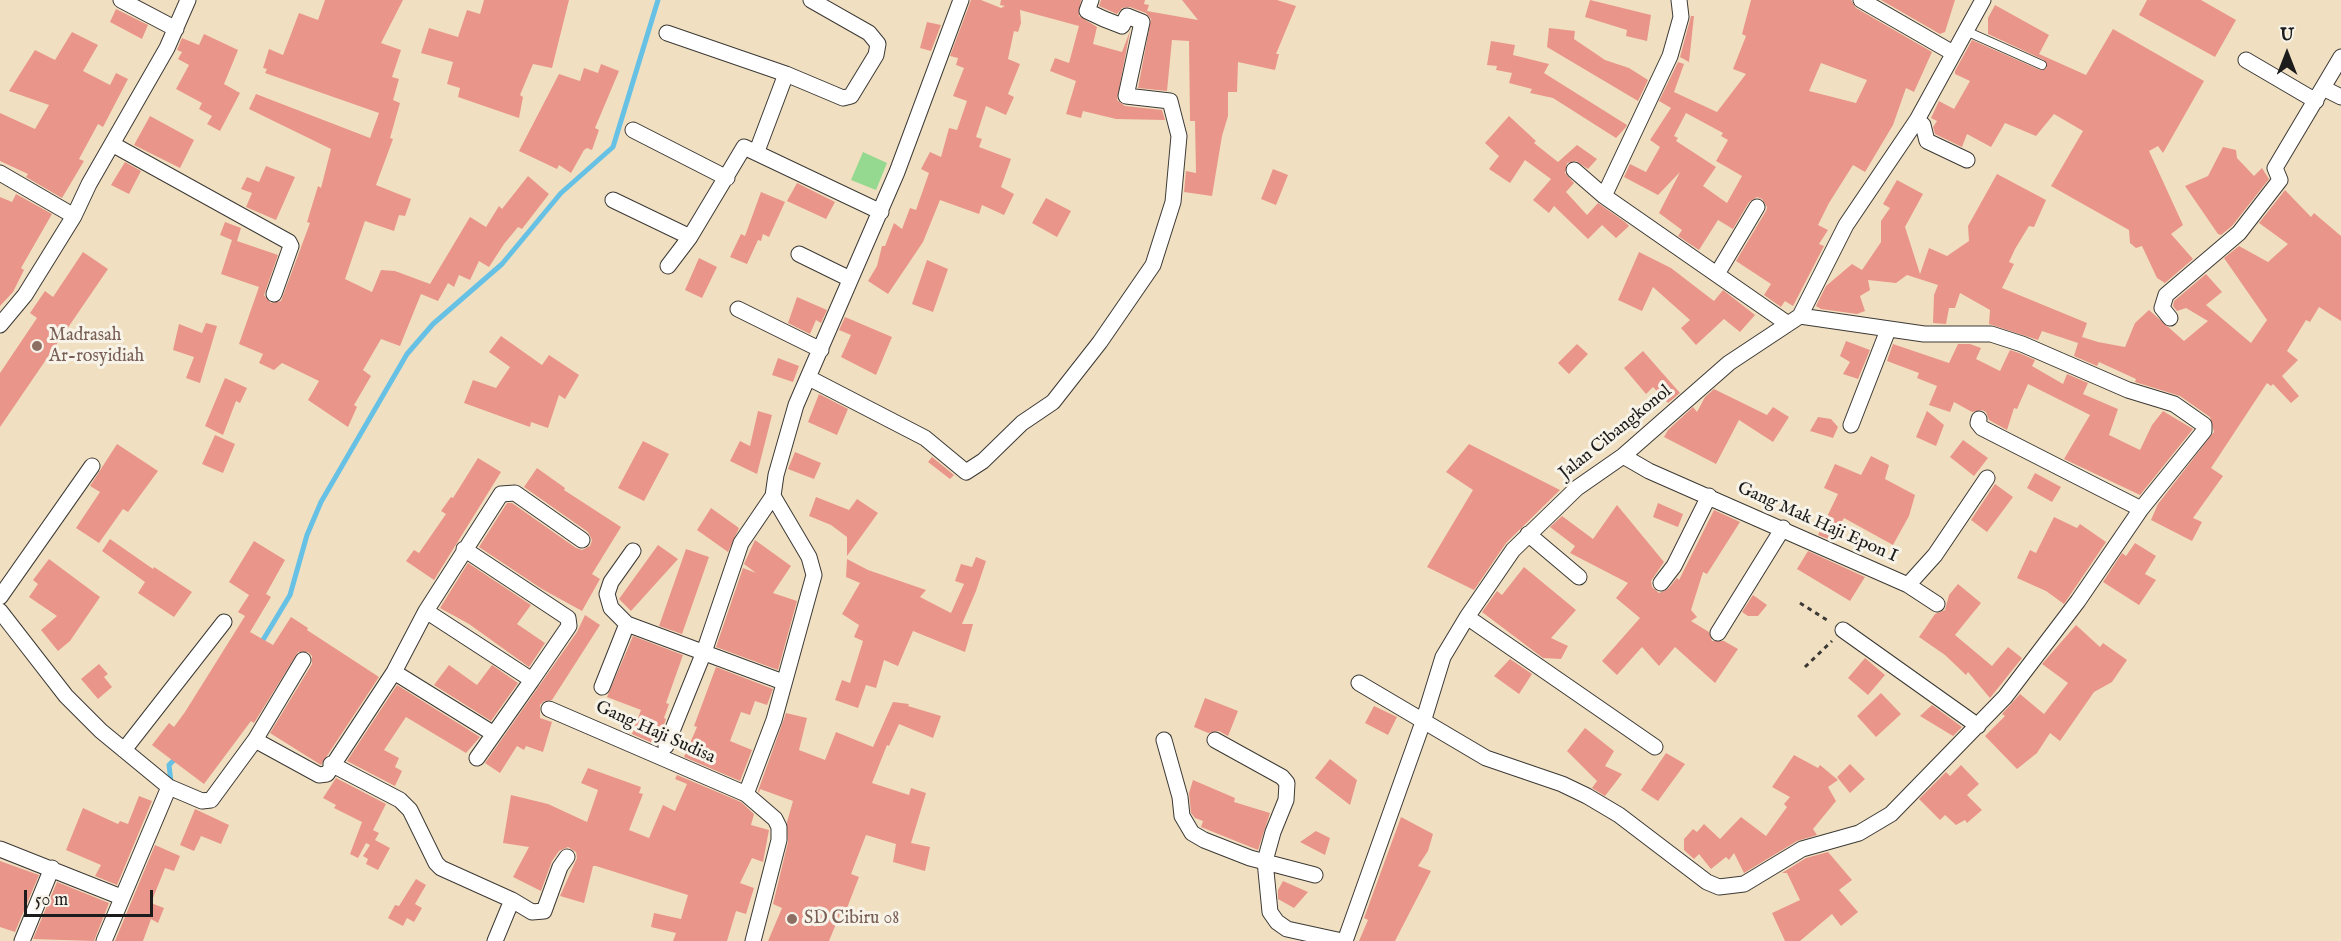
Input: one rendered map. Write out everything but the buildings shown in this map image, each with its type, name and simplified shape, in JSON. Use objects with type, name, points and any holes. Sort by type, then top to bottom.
[{"type":"street","points":[[121,0],[176,29]]},
{"type":"street","points":[[0,325],[25,295],[74,216],[176,29],[188,0]]},
{"type":"street","points":[[667,33],[786,74],[843,98],[851,96],[876,55],[878,44],[869,33],[811,0]]},
{"type":"street","points":[[666,746],[704,652],[741,543],[773,496],[789,429],[850,279],[881,212],[961,0]]},
{"type":"street","points":[[809,378],[925,438],[966,472],[983,461],[1022,423],[1053,402],[1100,342],[1153,265],[1173,202],[1179,136],[1170,101],[1126,96],[1130,67],[1142,22],[1127,16],[1122,26],[1104,19],[1087,11],[1091,0]]},
{"type":"street","points":[[1604,196],[1670,56],[1681,17],[1679,0]]},
{"type":"street","points":[[1861,0],[1953,53]]},
{"type":"street","name":"Jalan Cibangkonol","points":[[1344,941],[1424,722],[1443,657],[1467,617],[1513,550],[1577,488],[1623,456],[1730,363],[1794,320],[1846,225],[1917,120],[1983,0]]},
{"type":"street","points":[[2170,318],[2162,308],[2166,295],[2239,233],[2280,180],[2275,168],[2341,57]]},
{"type":"street","points":[[2246,60],[2320,94],[2341,97]]},
{"type":"street","points":[[757,151],[786,74]]},
{"type":"street","points":[[1917,120],[1923,125],[1927,141],[1967,160]]},
{"type":"street","points":[[633,130],[727,178]]},
{"type":"street","points":[[112,144],[289,242],[291,246],[274,294]]},
{"type":"street","points":[[668,266],[690,237],[727,178],[741,148],[747,147],[757,151],[881,212]]},
{"type":"street","points":[[1359,683],[1486,758],[1562,784],[1587,796],[1619,815],[1707,882],[1719,887],[1744,884],[1802,849],[1859,833],[1891,814],[2005,697],[2059,627],[2141,509],[2204,431],[2204,425],[2174,404],[2128,390],[2022,344],[1991,334],[1924,334],[1794,320],[1717,274],[1604,196],[1574,170]]},
{"type":"street","points":[[0,173],[74,216]]},
{"type":"street","points":[[613,200],[690,237]]},
{"type":"street","points":[[1717,274],[1757,207]]},
{"type":"street","points":[[799,254],[850,279]]},
{"type":"street","points":[[738,309],[821,350]]},
{"type":"street","points":[[1851,425],[1888,330]]},
{"type":"street","points":[[1979,418],[1978,423],[1982,428],[2141,509]]},
{"type":"street","name":"Gang Mak Haji Epon I","points":[[1623,456],[1649,471],[1783,528],[1908,585],[1935,555],[1987,478]]},
{"type":"street","points":[[0,597],[92,466]]},
{"type":"street","points":[[255,740],[319,775],[327,774],[331,764],[394,672],[426,611],[501,494],[515,493],[582,540]]},
{"type":"street","points":[[746,794],[774,720],[814,575],[809,557],[773,496]]},
{"type":"street","points":[[1661,583],[1674,566],[1709,496]]},
{"type":"street","points":[[1718,633],[1783,528]]},
{"type":"street","points":[[1528,534],[1579,577]]},
{"type":"street","points":[[464,549],[570,620],[569,626],[477,758]]},
{"type":"street","points":[[633,551],[611,582],[607,594],[611,608],[627,624],[783,682]]},
{"type":"street","points":[[1908,585],[1937,604]]},
{"type":"street","points":[[0,611],[66,696],[101,731],[169,787],[202,801],[211,800],[255,740],[303,660]]},
{"type":"street","points":[[426,611],[532,680]]},
{"type":"street","points":[[1467,617],[1655,747]]},
{"type":"street","points":[[124,750],[224,622]]},
{"type":"street","points":[[602,687],[627,624]]},
{"type":"street","points":[[1843,630],[1978,726]]},
{"type":"street","points":[[394,672],[494,734]]},
{"type":"street","name":"Gang Haji Sudisa","points":[[549,709],[746,794],[775,819],[779,827],[779,840],[753,941]]},
{"type":"street","points":[[1164,740],[1180,797],[1182,816],[1192,833],[1234,852],[1315,874]]},
{"type":"street","points":[[1215,740],[1282,777],[1287,783],[1286,800],[1273,832],[1265,861],[1270,912],[1277,922],[1287,929],[1344,941]]},
{"type":"street","points":[[331,764],[400,800],[410,810],[436,863],[441,868],[512,900],[532,912],[544,911],[560,867],[567,857]]},
{"type":"street","points":[[104,941],[169,787]]},
{"type":"street","points":[[0,849],[121,897]]},
{"type":"street","points":[[22,941],[52,868]]},
{"type":"street","points":[[495,941],[512,900]]},
{"type":"lane","points":[[1966,32],[2042,65]]},
{"type":"path","points":[[1800,603],[1843,630],[1805,667]]},
{"type":"green space","points":[[863,152],[887,163],[876,190],[851,180]]},
{"type":"waterway","points":[[260,645],[290,595],[307,535],[321,502],[407,354],[433,324],[502,264],[561,193],[613,147],[658,0]]},
{"type":"waterway","points":[[171,782],[169,765],[178,756]]},
{"type":"place","name":"Madrasah Ar-rosyidiah","points":[[37,346]]},
{"type":"place","name":"SD Cibiru 08","points":[[792,919]]}]
